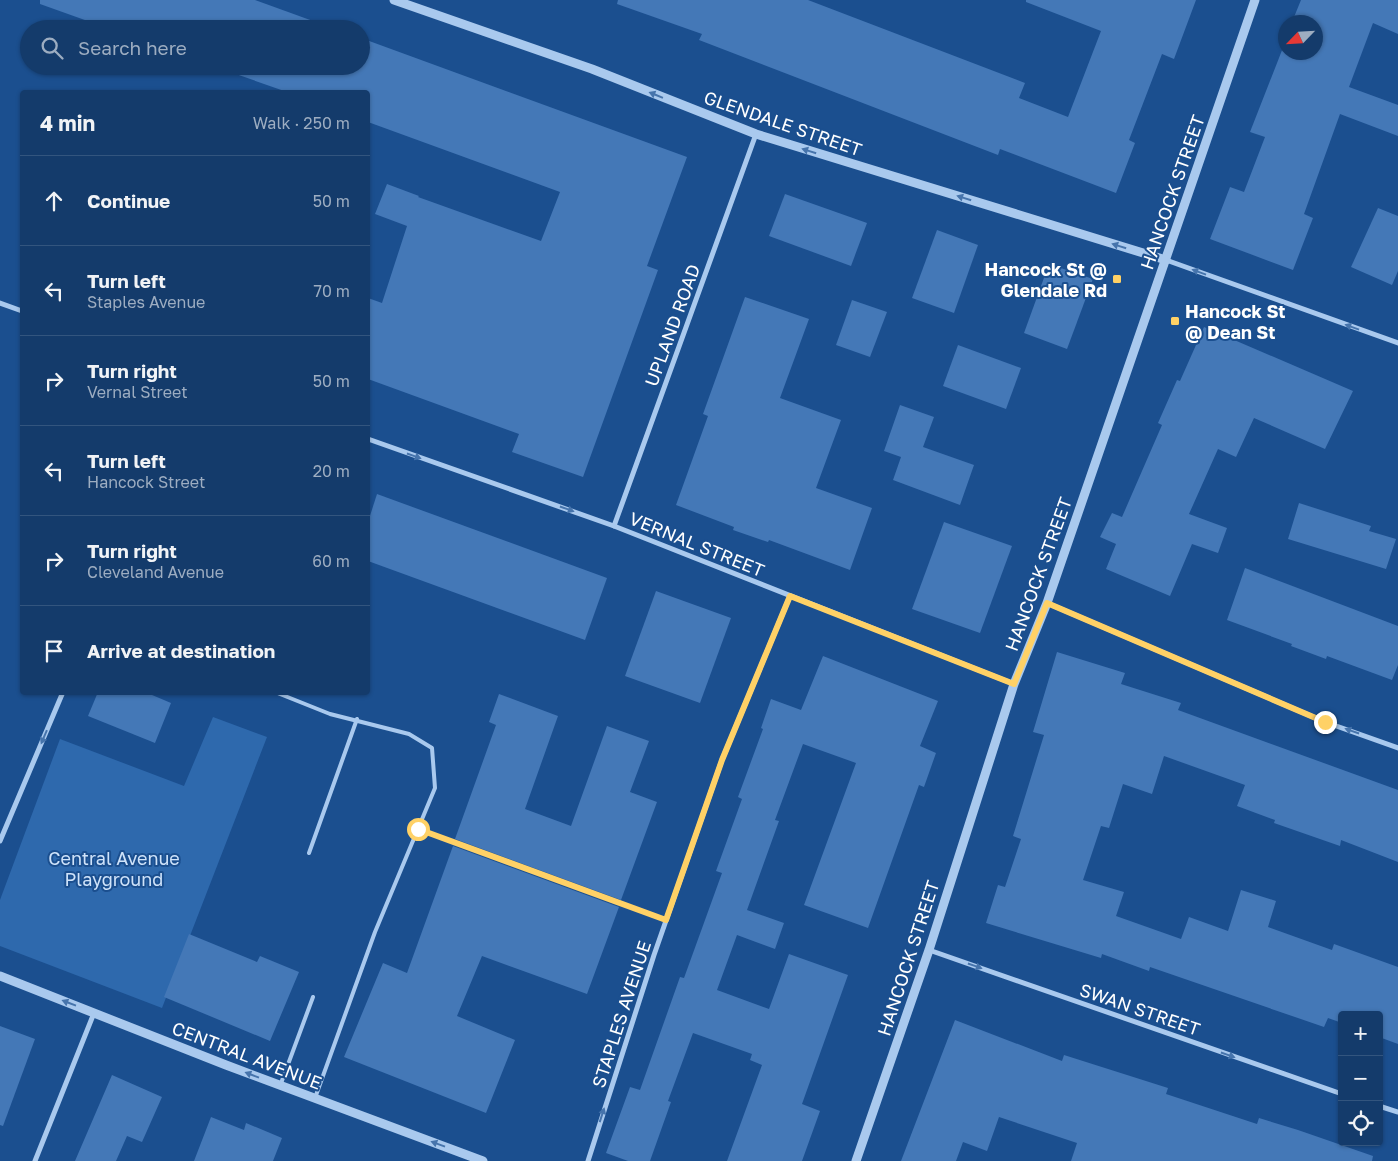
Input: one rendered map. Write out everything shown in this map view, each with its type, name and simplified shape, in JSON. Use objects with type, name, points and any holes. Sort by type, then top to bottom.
[{"type":"street","name":"GLENDALE STREET","points":[[394,0],[592,69],[756,134],[1166,260]]},
{"type":"street","name":"HANCOCK STREET","points":[[856,1161],[929,950],[1014,684],[1047,603],[1255,0]]},
{"type":"street","name":"UPLAND ROAD","points":[[614,526],[756,134]]},
{"type":"street","points":[[1166,260],[1398,343]]},
{"type":"street","points":[[0,303],[20,310]]},
{"type":"street","name":"VERNAL STREET","points":[[370,441],[614,526],[1014,684]]},
{"type":"street","name":"STAPLES AVENUE","points":[[588,1161],[666,920],[722,760],[790,596]]},
{"type":"street","points":[[1047,603],[1325,722],[1398,748]]},
{"type":"street","points":[[0,841],[61,695]]},
{"type":"street","name":"SWAN STREET","points":[[929,950],[1338,1093]]},
{"type":"street","name":"CENTRAL AVENUE","points":[[0,976],[280,1086],[483,1161]]},
{"type":"street","points":[[35,1161],[94,1013]]},
{"type":"street","points":[[1383,1107],[1398,1112]]},
{"type":"lane","points":[[282,695],[330,714],[357,719],[409,734],[432,748],[435,788],[375,932],[314,1098]]},
{"type":"lane","points":[[309,853],[357,719]]},
{"type":"lane","points":[[418,829],[666,920]]},
{"type":"lane","points":[[280,1086],[313,997]]},
{"type":"green space","name":"Central Avenue Playground","points":[[213,717],[267,737],[162,1008],[0,946],[0,900],[60,739],[184,786]]},
{"type":"building","points":[[40,0],[255,0],[310,20],[85,20],[40,4]]},
{"type":"building","points":[[618,0],[808,0],[1025,83],[1019,98],[1068,117],[1101,31],[1026,2],[1026,0],[1196,0],[1174,59],[1162,54],[1129,140],[1135,143],[1116,193],[1000,149],[998,155],[699,40],[702,34],[617,4]]},
{"type":"building","points":[[1301,0],[1398,0],[1398,34],[1373,23],[1349,87],[1398,105],[1398,136],[1340,114],[1304,214],[1313,218],[1293,270],[1210,239],[1230,187],[1244,192],[1265,137],[1250,132],[1278,60],[1323,60],[1323,15],[1295,15]]},
{"type":"building","points":[[370,41],[687,157],[647,266],[658,270],[583,477],[512,452],[519,434],[370,380],[370,299],[382,303],[407,226],[375,214],[387,184],[541,241],[560,192],[370,123],[370,90],[281,90],[239,75],[370,75]]},
{"type":"building","points":[[785,194],[867,223],[851,266],[769,236]]},
{"type":"building","points":[[1378,208],[1398,216],[1398,271],[1392,285],[1351,267]]},
{"type":"building","points":[[937,230],[978,245],[954,313],[912,298]]},
{"type":"building","points":[[1049,264],[1093,279],[1067,349],[1024,333]]},
{"type":"building","points":[[745,297],[809,319],[780,398],[841,420],[816,488],[872,508],[850,570],[769,540],[768,542],[733,530],[734,527],[676,505],[708,416],[703,414]]},
{"type":"building","points":[[852,300],[887,312],[870,357],[836,345]]},
{"type":"building","points":[[1204,327],[1353,391],[1325,449],[1254,418],[1236,457],[1218,449],[1189,514],[1227,528],[1218,553],[1192,544],[1170,596],[1106,569],[1116,544],[1100,537],[1112,513],[1122,517],[1162,425],[1158,423],[1177,380],[1180,381]]},
{"type":"building","points":[[958,345],[1021,368],[1006,409],[943,386]]},
{"type":"building","points":[[900,405],[934,417],[923,447],[974,465],[960,505],[893,480],[901,457],[884,451]]},
{"type":"building","points":[[377,494],[607,578],[585,640],[370,562],[370,516]]},
{"type":"building","points":[[1299,503],[1371,526],[1369,531],[1396,539],[1386,569],[1288,539]]},
{"type":"building","points":[[944,522],[1012,546],[980,633],[912,609]]},
{"type":"building","points":[[1245,568],[1398,626],[1398,665],[1392,680],[1327,656],[1326,659],[1227,620]]},
{"type":"building","points":[[656,591],[731,618],[700,703],[625,676]]},
{"type":"building","points":[[1057,652],[1125,673],[1121,684],[1181,703],[1178,710],[1398,790],[1398,862],[1341,840],[1340,846],[1274,823],[1275,820],[1237,806],[1245,785],[1164,756],[1152,794],[1123,784],[1109,828],[1101,826],[1083,880],[1124,892],[1116,916],[1181,939],[1189,917],[1228,931],[1241,890],[1276,901],[1268,927],[1332,950],[1334,944],[1398,967],[1398,1044],[1383,1038],[1383,1011],[1338,1011],[1338,1022],[1328,1018],[1324,1027],[1150,967],[1149,971],[1102,954],[1101,958],[986,923],[998,885],[1005,887],[1021,839],[1013,836],[1044,735],[1033,732]]},
{"type":"building","points":[[823,656],[938,701],[920,746],[936,753],[924,787],[919,785],[868,928],[804,905],[856,763],[803,744],[775,820],[779,821],[747,910],[784,923],[775,949],[737,935],[717,990],[769,1009],[789,954],[848,975],[802,1104],[820,1111],[802,1161],[727,1161],[762,1065],[750,1060],[752,1054],[693,1033],[668,1101],[671,1102],[650,1161],[628,1161],[606,1153],[630,1087],[640,1090],[680,977],[684,978],[722,873],[716,871],[742,799],[738,797],[763,729],[761,728],[771,699],[801,710]]},
{"type":"building","points":[[499,694],[558,716],[525,809],[571,826],[607,726],[649,741],[630,792],[657,802],[621,900],[455,839],[496,725],[489,722]]},
{"type":"building","points":[[97,695],[152,695],[171,703],[155,743],[88,716]]},
{"type":"building","points":[[453,846],[619,907],[587,994],[482,956],[457,1016],[515,1040],[486,1113],[344,1057],[383,963],[407,973]]},
{"type":"building","points":[[189,934],[257,962],[260,956],[299,972],[270,1041],[164,997]]},
{"type":"building","points":[[955,1020],[1062,1061],[1064,1055],[1168,1088],[1166,1094],[1257,1124],[1259,1118],[1338,1144],[1338,1146],[1344,1146],[1373,1156],[1372,1161],[1071,1161],[1077,1143],[999,1117],[987,1151],[963,1142],[956,1161],[901,1161]]},
{"type":"building","points":[[0,1026],[35,1039],[3,1126],[0,1125]]},
{"type":"building","points":[[112,1075],[162,1097],[142,1142],[127,1136],[116,1161],[75,1161]]},
{"type":"building","points":[[211,1117],[244,1130],[246,1123],[282,1138],[273,1161],[194,1161]]},
{"type":"place","name":"Hancock St @ Glendale Rd","points":[[1117,279]]},
{"type":"place","name":"Hancock St @ Dean St","points":[[1175,321]]},
{"type":"route","points":[[418,829],[666,920],[722,760],[790,596],[1014,684],[1047,603],[1325,722]]}]
